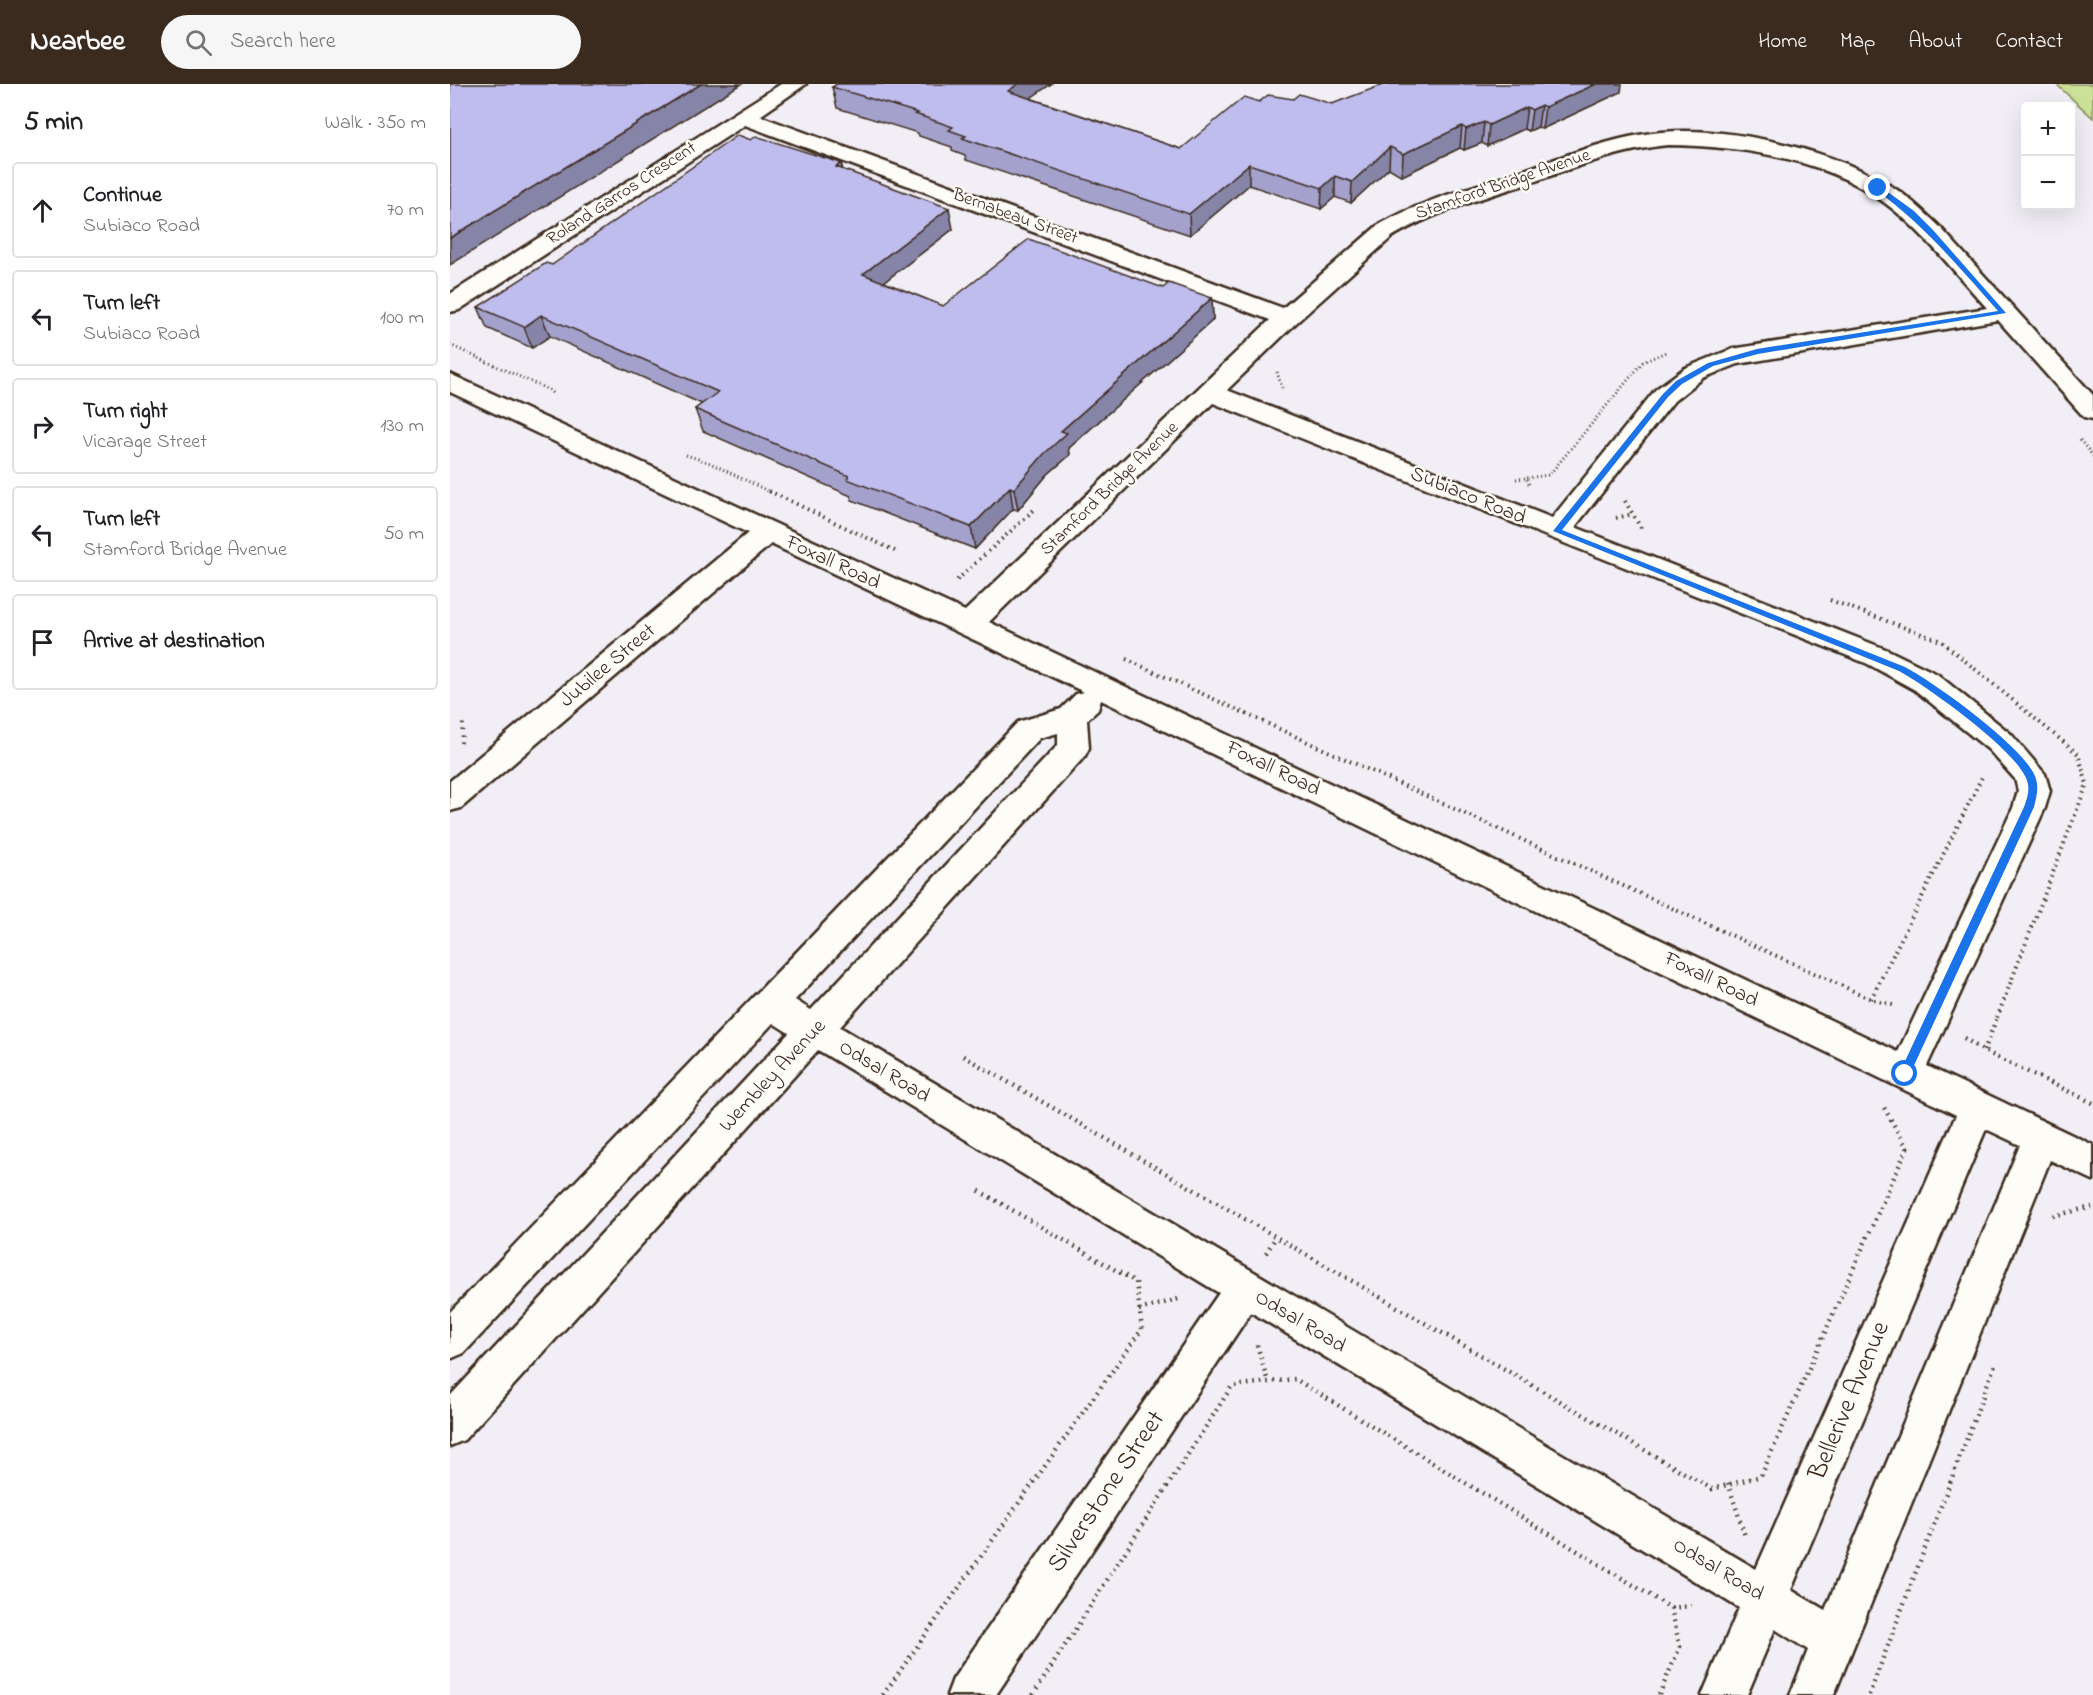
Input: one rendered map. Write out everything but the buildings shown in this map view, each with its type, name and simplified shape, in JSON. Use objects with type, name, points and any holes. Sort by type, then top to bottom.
[{"type":"street","name":"Roland Garros Crescent","points":[[450,304],[795,84]]},
{"type":"street","name":"Bernabeau Street","points":[[743,117],[1287,318]]},
{"type":"street","name":"Stamford Bridge Avenue","points":[[968,625],[1287,318],[1369,244],[1402,220],[1446,202],[1614,148],[1668,138],[1696,138],[1755,146],[1861,179],[1912,213],[2093,411]]},
{"type":"street","points":[[1557,531],[1665,395],[1679,382],[1711,364],[1757,351],[2004,312]]},
{"type":"street","name":"Foxall Road","points":[[450,382],[968,625],[2093,1162]]},
{"type":"street","name":"Subiaco Road","points":[[1210,393],[1902,669],[1926,682],[2000,742],[2029,774],[2034,790],[2029,807],[1905,1074]]},
{"type":"street","name":"Jubilee Street","points":[[452,795],[767,532]]},
{"type":"street","points":[[450,1340],[1029,729],[1072,717],[1100,688]]},
{"type":"street","name":"Wembley Avenue","points":[[450,1426],[1074,748],[1072,717]]},
{"type":"street","name":"Odsal Road","points":[[768,1002],[1244,1289],[1834,1640]]},
{"type":"street","name":"Bellerive Avenue","points":[[1724,1695],[1977,1108]]},
{"type":"street","points":[[1812,1695],[2041,1138]]},
{"type":"street","name":"Silverstone Street","points":[[969,1695],[1244,1289]]},
{"type":"path","points":[[450,345],[549,390],[555,397]]},
{"type":"path","points":[[1510,480],[1549,475],[1643,362],[1671,349]]},
{"type":"path","points":[[1276,370],[1284,392]]},
{"type":"path","points":[[2078,438],[2093,456]]},
{"type":"path","points":[[676,452],[708,462],[903,554]]},
{"type":"path","points":[[1526,478],[1557,531],[1633,514]]},
{"type":"path","points":[[1631,492],[1624,500],[1643,531]]},
{"type":"path","points":[[957,580],[1044,501]]},
{"type":"path","points":[[946,575],[996,599]]},
{"type":"path","points":[[1820,596],[1941,640],[2078,754],[2087,784],[1984,1051]]},
{"type":"path","points":[[1115,654],[1871,999],[1932,1017],[1984,1051],[2093,1103]]},
{"type":"path","points":[[1871,999],[1983,774]]},
{"type":"path","points":[[963,1056],[1712,1489],[1761,1476],[1907,1148],[1882,1106]]},
{"type":"path","points":[[883,1695],[1142,1329],[1136,1282],[976,1189]]},
{"type":"path","points":[[2047,1227],[2051,1216],[2092,1207]]},
{"type":"path","points":[[1869,1695],[2000,1350]]},
{"type":"path","points":[[1033,1695],[1232,1386],[1295,1379],[1671,1608],[1680,1647],[1659,1695]]},
{"type":"green space","points":[[2056,84],[2093,84],[2093,118]]},
{"type":"route","points":[[1878,188],[1912,213],[2004,312],[1757,351],[1711,364],[1679,382],[1665,395],[1557,531],[1878,657],[1902,669],[1926,682],[2000,742],[2029,774],[2034,790],[2029,807],[1905,1074]]}]
